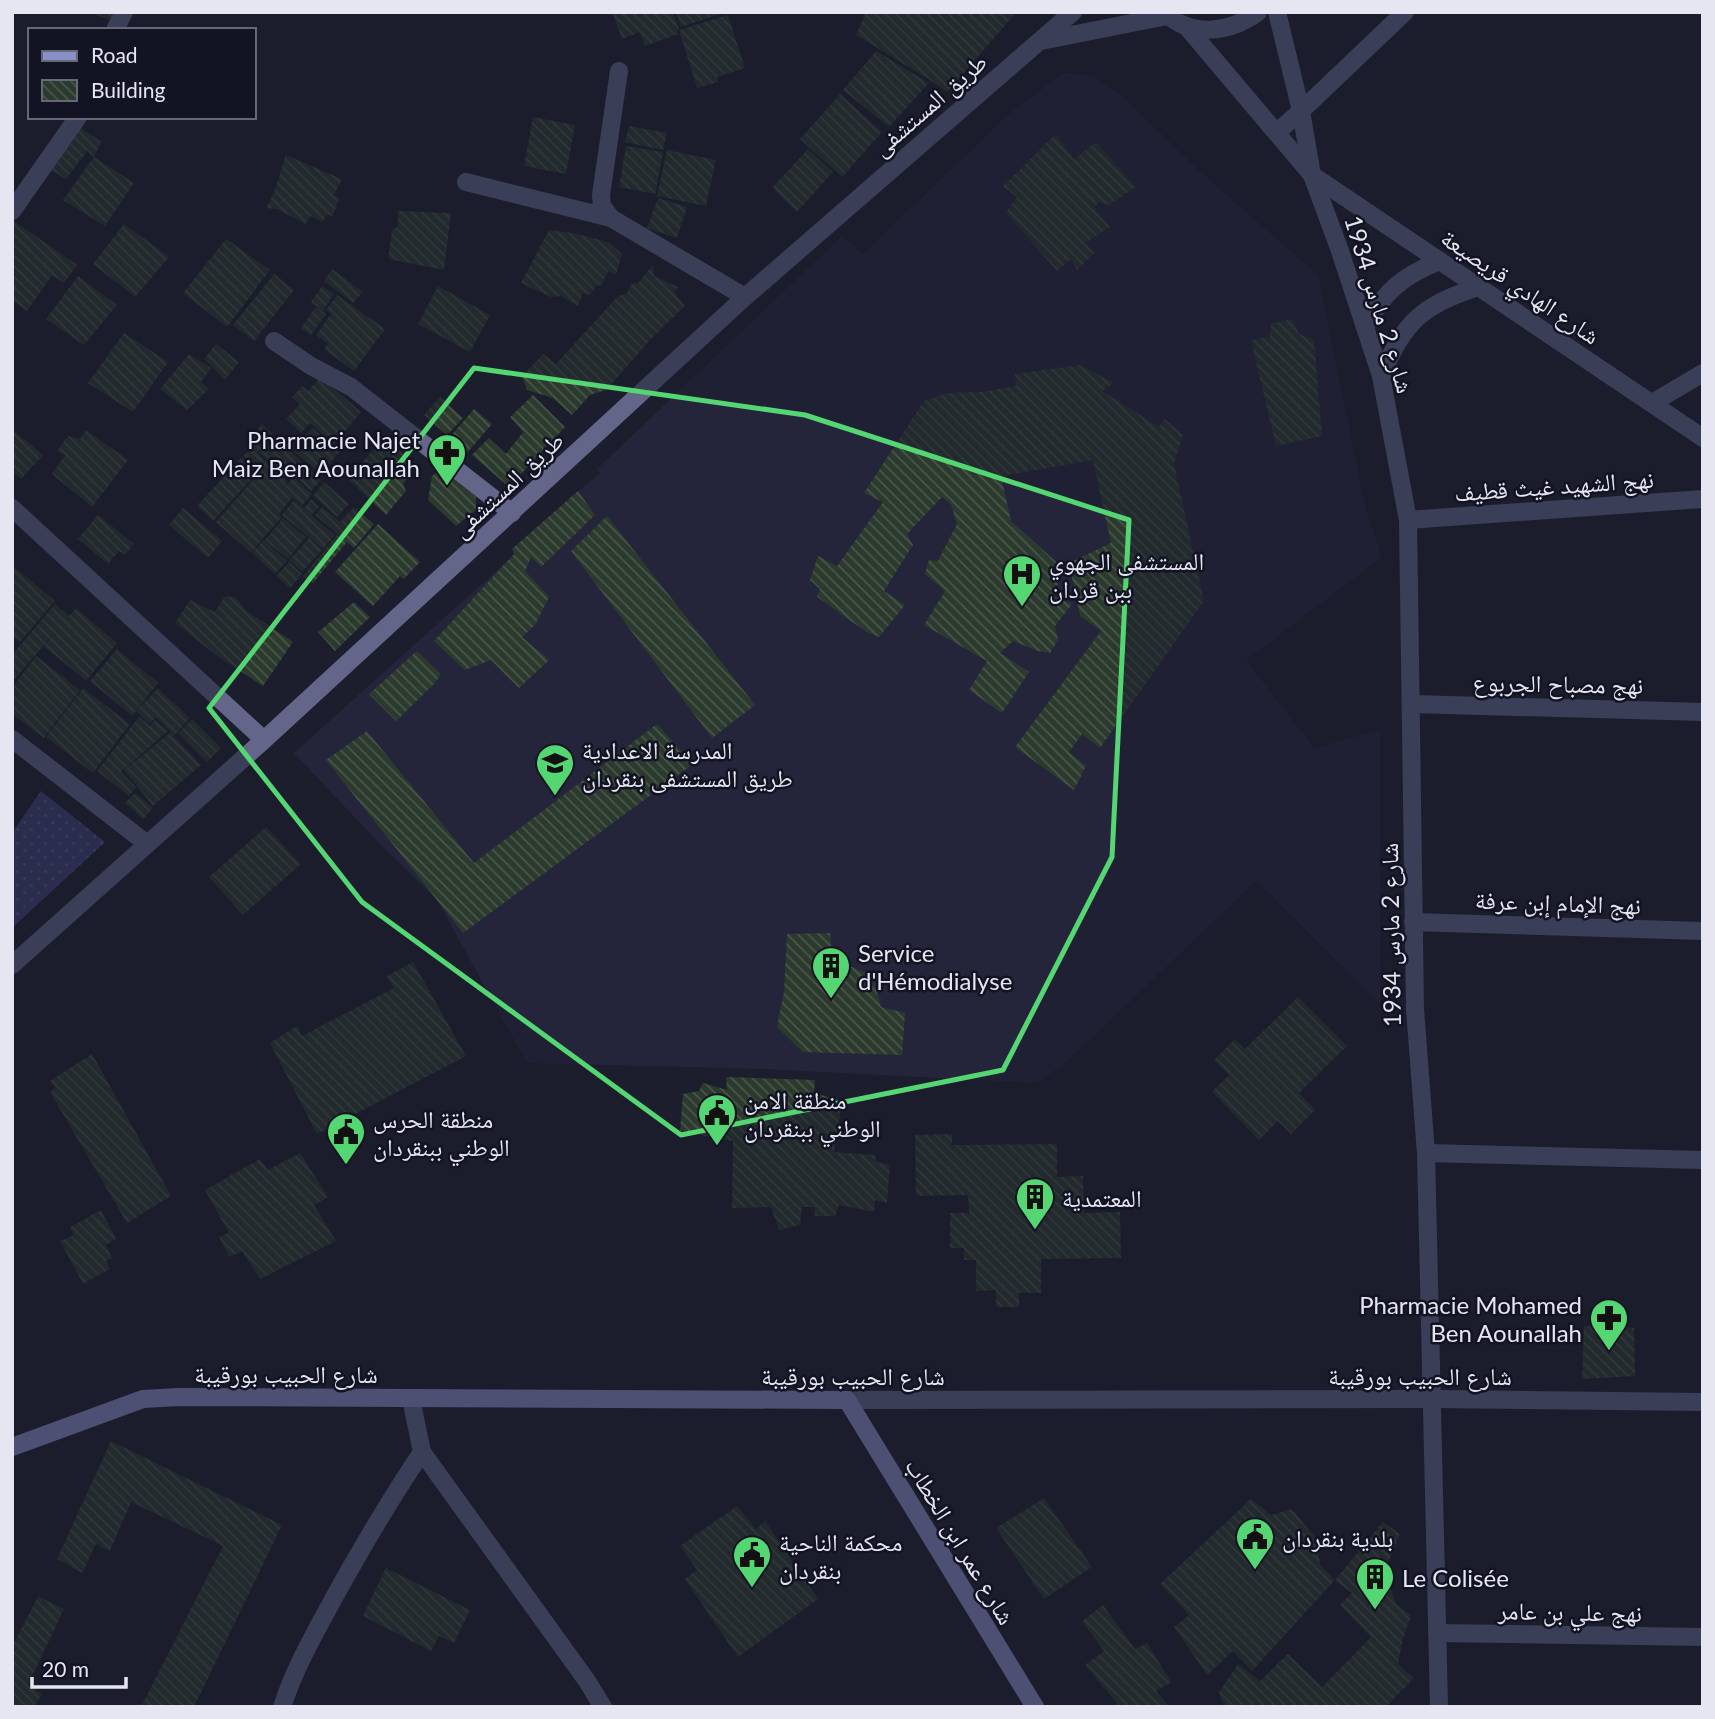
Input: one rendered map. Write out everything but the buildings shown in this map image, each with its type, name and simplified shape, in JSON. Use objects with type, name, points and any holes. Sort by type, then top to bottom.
[{"type":"main road","name":"شارع الحبيب بورقيبة","points":[[12,1447],[143,1399],[216,1396],[847,1400]]},
{"type":"main road","name":"شارع عمر ابن الخطاب","points":[[847,1400],[1035,1707]]},
{"type":"street","points":[[116,28],[124,12]]},
{"type":"street","name":"طريق المستشفى","points":[[12,965],[264,740],[745,298],[1073,12]]},
{"type":"street","points":[[1038,42],[1165,14],[1186,26],[1211,31],[1236,27],[1258,12]]},
{"type":"street","points":[[1277,12],[1301,111],[1312,175]]},
{"type":"street","points":[[1277,132],[1405,12]]},
{"type":"street","points":[[1186,26],[1312,175]]},
{"type":"street","points":[[611,218],[602,206],[601,195],[619,71]]},
{"type":"street","points":[[12,211],[77,119]]},
{"type":"street","name":"شارع الهادي قريصيعة","points":[[1312,175],[1703,438]]},
{"type":"street","name":"شارع 2 مارس 1934","points":[[1312,175],[1381,376],[1408,520],[1415,1009],[1426,1153],[1439,1707]]},
{"type":"street","points":[[466,182],[611,218],[745,298]]},
{"type":"street","points":[[1366,326],[1378,303],[1395,285],[1416,271],[1440,261]]},
{"type":"street","points":[[1381,376],[1395,344],[1417,317],[1445,298],[1478,287]]},
{"type":"street","points":[[274,341],[311,366],[351,387],[512,513]]},
{"type":"street","points":[[1652,403],[1703,373]]},
{"type":"street","name":"نهج الشهيد غيث قطيف","points":[[1408,520],[1703,499]]},
{"type":"street","points":[[12,508],[264,740]]},
{"type":"street","name":"نهج مصباح الجربوع","points":[[1412,704],[1703,712]]},
{"type":"street","points":[[12,738],[146,843]]},
{"type":"street","name":"نهج الإمام إبن عرفة","points":[[1413,922],[1703,931]]},
{"type":"street","points":[[1426,1153],[1703,1160]]},
{"type":"street","points":[[411,1399],[422,1452],[603,1707]]},
{"type":"street","name":"شارع الحبيب بورقيبة","points":[[847,1400],[1433,1399],[1703,1402]]},
{"type":"street","points":[[282,1707],[293,1673],[345,1577],[394,1493],[422,1452]]},
{"type":"street","name":"نهج علي بن عامر","points":[[1437,1633],[1703,1637]]},
{"type":"highlighted area","points":[[474,368],[805,415],[1129,520],[1112,857],[1003,1070],[681,1135],[362,902],[209,708]]},
{"type":"shaded area","name":"المستشفى الجهوي ببن قردان","points":[[1063,73],[1094,76],[1126,100],[1196,168],[1318,275],[1366,511],[1382,557],[1246,660],[1314,748],[1380,730],[1380,1003],[1256,881],[1063,1065],[1036,1083],[763,1069],[527,1063],[437,900],[294,753],[514,555],[512,549],[600,473],[597,469],[842,236],[863,254],[1009,114]]},
{"type":"shaded area","points":[[41,791],[105,842],[12,928],[12,833]]},
{"type":"place","name":"Pharmacie Najet Maiz Ben Aounallah","points":[[447,487]]},
{"type":"place","name":"المستشفى الجهوي ببن قردان","points":[[1022,608]]},
{"type":"place","name":"المدرسة الاعدادية طريق المستشفى بنقردان","points":[[555,797]]},
{"type":"place","name":"Service d'Hémodialyse","points":[[831,1000]]},
{"type":"place","name":"منطقة الامن الوطني ببنقردان","points":[[717,1147]]},
{"type":"place","name":"منطقة الحرس الوطني ببنقردان","points":[[346,1166]]},
{"type":"place","name":"المعتمدية","points":[[1035,1231]]},
{"type":"place","name":"Pharmacie Mohamed Ben Aounallah","points":[[1609,1352]]},
{"type":"place","name":"بلدية بنقردان","points":[[1255,1571]]},
{"type":"place","name":"محكمة الناحية بنقردان","points":[[752,1589]]},
{"type":"place","name":"Le Colisée","points":[[1375,1611]]}]
